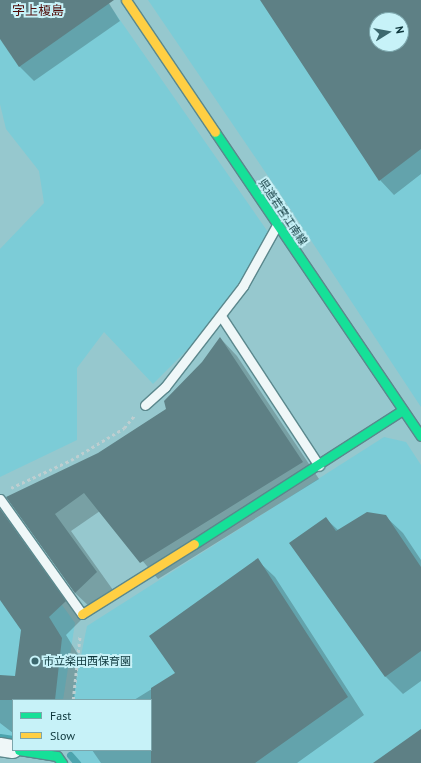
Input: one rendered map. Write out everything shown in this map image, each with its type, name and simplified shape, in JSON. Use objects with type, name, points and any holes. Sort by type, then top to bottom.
[{"type":"main road","name":"県道若宮江南線","points":[[126,0],[421,436]]},
{"type":"main road","points":[[82,614],[319,466],[403,410]]},
{"type":"main road","points":[[26,751],[58,756],[62,763]]},
{"type":"street","points":[[0,747],[12,749]]},
{"type":"lane","points":[[145,404],[165,387],[221,316],[243,286],[277,225]]},
{"type":"lane","points":[[221,316],[319,466]]},
{"type":"lane","points":[[0,500],[82,614]]},
{"type":"path","points":[[6,490],[71,460],[124,428],[145,404]]},
{"type":"path","points":[[73,699],[82,614]]},
{"type":"shaded area","points":[[0,0],[106,0],[268,232],[241,280],[196,341],[153,384],[104,332],[77,368],[77,440],[0,477],[0,249],[44,203],[39,171],[6,129],[0,104]]},
{"type":"shaded area","points":[[148,0],[421,0],[421,407],[283,198]]},
{"type":"shaded area","points":[[384,437],[406,442],[421,465],[421,763],[79,763],[72,751],[152,751],[152,699],[72,699],[87,626]]},
{"type":"shaded area","name":"市立楽田西保育園","points":[[0,519],[75,623],[63,699],[12,699],[12,738],[0,736]]},
{"type":"building","points":[[0,0],[114,0],[19,67],[0,39]]},
{"type":"building","points":[[260,0],[421,0],[421,149],[379,181]]},
{"type":"building","points":[[220,337],[303,462],[140,563],[84,493],[55,514],[97,572],[75,593],[6,497],[98,453],[166,409],[164,401],[202,362]]},
{"type":"building","name":"市立楽田西保育園","points":[[0,509],[66,601],[49,617],[62,638],[55,699],[0,700],[0,675],[15,676],[21,630],[0,600]]},
{"type":"building","points":[[367,512],[386,515],[421,567],[421,651],[385,677],[289,543],[326,517],[336,531]]},
{"type":"building","points":[[258,558],[348,697],[255,763],[151,763],[151,688],[175,673],[149,636]]},
{"type":"building","points":[[421,729],[421,763],[373,763]]},
{"type":"waterway","points":[[0,737],[12,739]]},
{"type":"waterway","points":[[70,755],[77,763]]},
{"type":"traffic: fast","points":[[215,132],[421,436]]},
{"type":"traffic: fast","points":[[194,544],[403,410]]},
{"type":"traffic: fast","points":[[25,751],[57,756],[62,763]]},
{"type":"traffic: slow","points":[[126,0],[215,132]]},
{"type":"traffic: slow","points":[[82,614],[194,544]]},
{"type":"place","name":"市立楽田西保育園","points":[[35,661]]},
{"type":"district","name":"字上榎島","points":[[38,11]]}]
